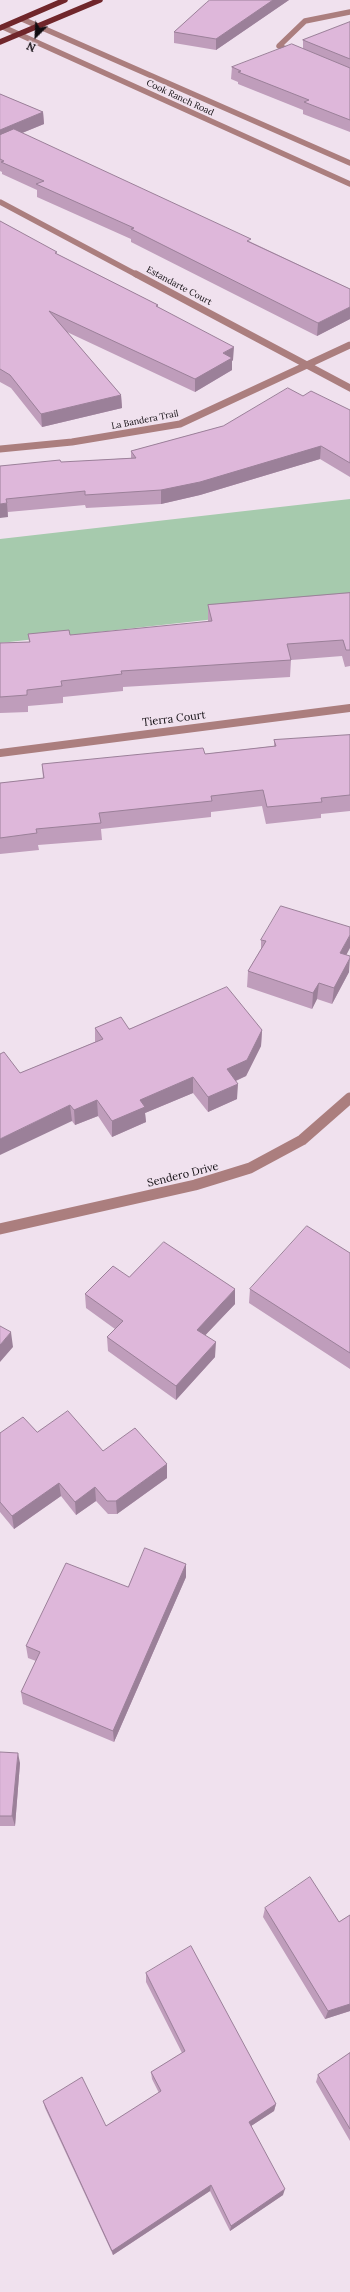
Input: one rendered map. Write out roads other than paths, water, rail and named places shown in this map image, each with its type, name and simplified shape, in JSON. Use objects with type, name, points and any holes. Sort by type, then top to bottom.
[{"type":"main road","points":[[1,27],[65,0]]},
{"type":"main road","points":[[0,42],[100,0]]},
{"type":"street","points":[[300,55],[279,46],[305,22],[350,12]]},
{"type":"street","name":"Cook Ranch Road","points":[[22,19],[350,164]]},
{"type":"street","name":"Cook Ranch Road","points":[[1,27],[21,34],[350,184]]},
{"type":"street","name":"Estandarte Court","points":[[0,202],[350,388]]},
{"type":"street","name":"La Bandera Trail","points":[[0,449],[72,442],[180,424],[350,345]]},
{"type":"street","name":"Tierra Court","points":[[0,753],[350,708]]},
{"type":"street","name":"Sendero Drive","points":[[0,1230],[195,1186],[242,1171],[284,1152],[322,1125],[350,1098]]}]
